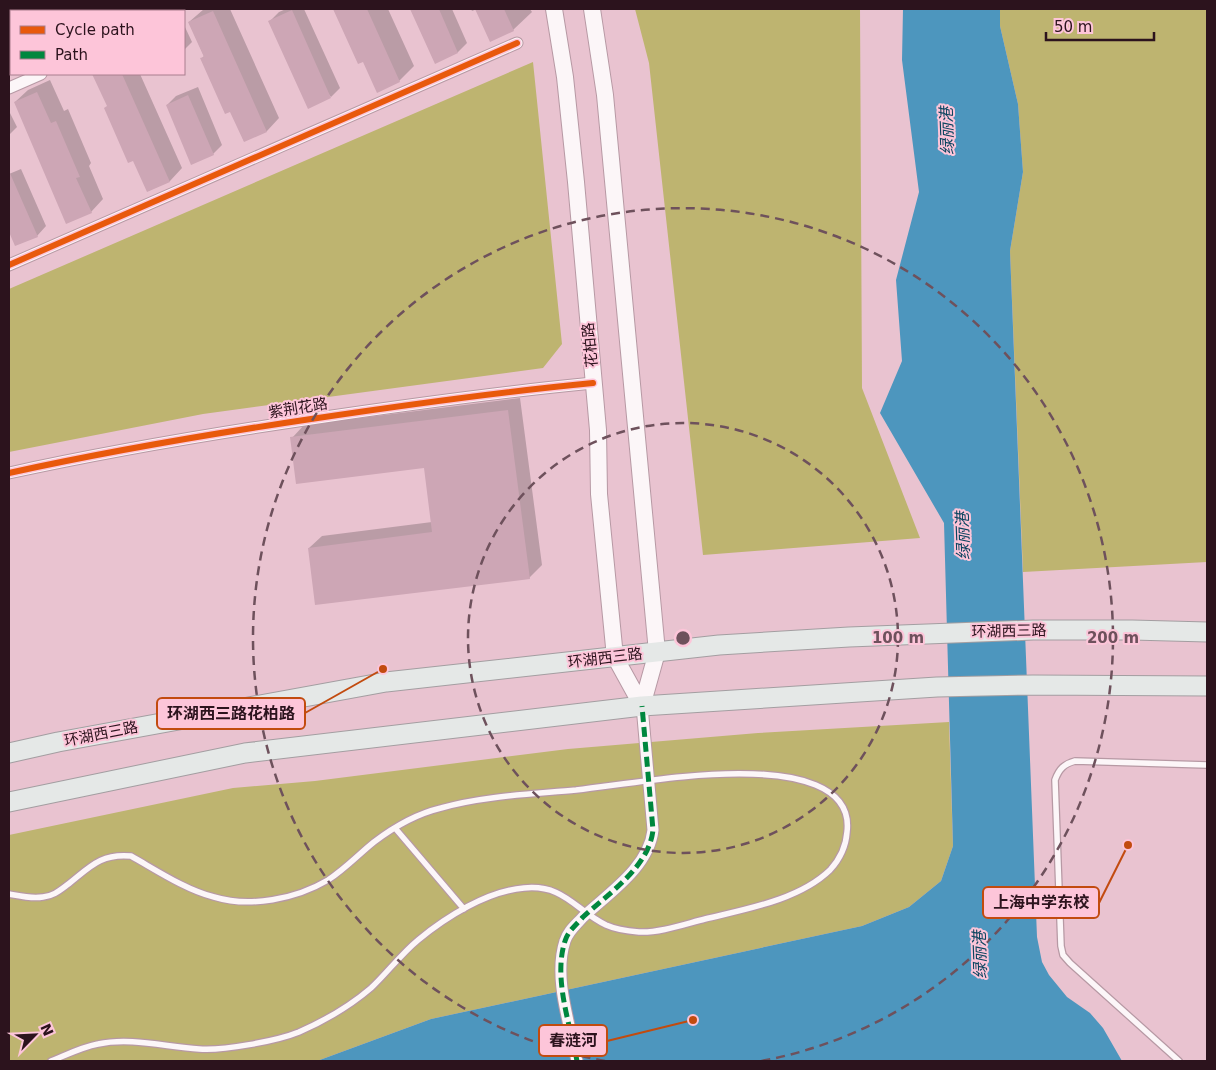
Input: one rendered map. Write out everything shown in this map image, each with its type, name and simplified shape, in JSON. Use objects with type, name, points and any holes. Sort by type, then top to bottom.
[{"type":"main road","name":"花柏路","points":[[554,9],[565,77],[577,192],[598,430],[599,494],[614,657],[642,706]]},
{"type":"main road","points":[[592,9],[605,96],[657,652],[642,706]]},
{"type":"main road","name":"环湖西三路","points":[[9,753],[58,742],[386,682],[719,645],[934,633],[1033,630],[1207,632]]},
{"type":"main road","points":[[9,802],[245,753],[642,706],[937,687],[1033,685],[1207,686]]},
{"type":"street","points":[[9,265],[517,44]]},
{"type":"street","points":[[9,88],[39,75]]},
{"type":"street","name":"紫荆花路","points":[[9,473],[53,463],[230,431],[390,407],[593,384]]},
{"type":"street","points":[[577,1061],[560,976],[567,936],[570,930],[621,884],[644,856],[652,842],[653,830],[642,706]]},
{"type":"lane","points":[[1178,1061],[1070,964],[1063,955],[1061,946],[1055,780],[1058,770],[1066,764],[1075,761],[1207,765]]},
{"type":"lane","points":[[9,894],[36,897],[55,894],[97,861],[120,855],[131,856],[191,888],[213,897],[232,901],[265,901],[300,892],[328,880],[374,842],[412,817],[445,806],[490,799],[728,773],[771,774],[813,783],[836,796],[844,810],[848,827],[844,849],[832,868],[811,884],[754,907],[645,932],[620,930],[604,924],[563,894],[545,889],[524,888],[494,895],[464,909],[418,941],[368,990],[332,1016],[295,1034],[263,1042],[204,1050],[129,1041],[99,1043],[50,1061]]},
{"type":"lane","points":[[395,828],[464,909]]},
{"type":"shaded area","points":[[635,9],[860,9],[862,388],[920,538],[703,555],[649,63]]},
{"type":"shaded area","points":[[1000,9],[1207,9],[1207,562],[1023,572],[1010,251],[1023,172],[1018,104],[1000,26]]},
{"type":"shaded area","points":[[533,62],[562,344],[543,368],[203,414],[9,452],[9,289]]},
{"type":"shaded area","points":[[949,722],[953,846],[941,881],[909,907],[862,926],[431,1019],[317,1061],[9,1061],[9,835],[233,788],[315,781],[568,749],[758,733]]},
{"type":"water","name":"绿丽港","points":[[903,9],[1000,9],[1000,26],[1018,104],[1023,172],[1010,251],[1037,937],[1042,962],[1049,975],[1067,997],[1090,1013],[1103,1028],[1122,1061],[317,1061],[431,1019],[862,926],[909,907],[941,881],[953,846],[944,523],[880,413],[902,361],[896,280],[919,192],[902,60]]},
{"type":"building","points":[[333,9],[367,9],[400,82],[377,93],[363,62],[358,64]]},
{"type":"building","points":[[410,9],[439,9],[458,53],[435,64]]},
{"type":"building","points":[[475,9],[504,9],[514,31],[490,42]]},
{"type":"building","points":[[292,10],[331,98],[308,109],[268,21]]},
{"type":"building","points":[[213,11],[267,132],[244,142],[230,112],[225,114],[200,58],[204,57],[188,22]]},
{"type":"building","points":[[92,75],[122,75],[170,182],[147,192],[133,161],[128,163],[104,108],[107,106]]},
{"type":"building","points":[[37,92],[51,123],[56,121],[80,177],[76,178],[92,213],[66,224],[14,102]]},
{"type":"building","points":[[188,95],[214,155],[191,165],[166,105]]},
{"type":"building","points":[[9,171],[38,237],[15,246],[9,232]]},
{"type":"building","points":[[508,410],[530,579],[315,605],[308,548],[432,532],[424,468],[296,484],[290,437]]},
{"type":"marked path","points":[[577,1061],[564,1001],[561,970],[562,955],[566,937],[570,931],[583,917],[616,889],[636,867],[650,843],[653,830],[642,706]]},
{"type":"cycle path","points":[[9,265],[517,43]]},
{"type":"cycle path","points":[[9,473],[122,450],[273,425],[452,399],[593,383]]},
{"type":"place","name":"环湖西三路花柏路","points":[[383,669]]},
{"type":"place","name":"上海中学东校","points":[[1128,845]]},
{"type":"place","name":"春涟河","points":[[693,1020]]}]
